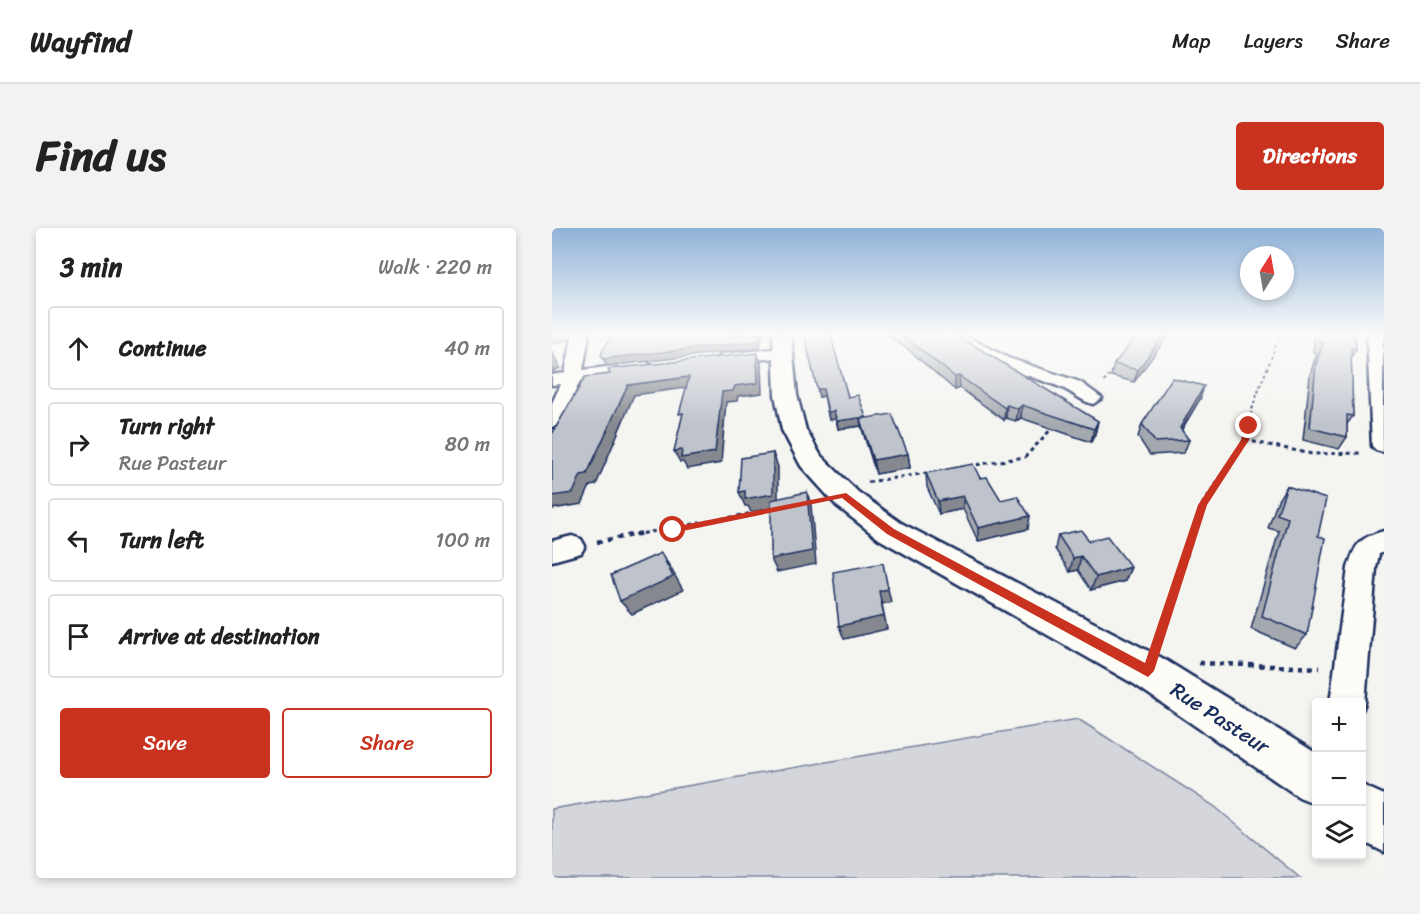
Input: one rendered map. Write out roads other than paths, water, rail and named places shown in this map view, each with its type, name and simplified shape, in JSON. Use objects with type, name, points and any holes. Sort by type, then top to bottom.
[{"type":"street","points":[[561,378],[570,364]]},
{"type":"street","name":"Rue Pasteur","points":[[786,364],[794,429],[815,466],[835,487],[890,531],[1148,671],[1312,777]]},
{"type":"street","points":[[1014,364],[1078,387],[1093,398]]},
{"type":"street","points":[[1379,364],[1383,446]]},
{"type":"street","points":[[561,378],[666,365]]},
{"type":"street","points":[[552,421],[568,392],[561,378]]},
{"type":"street","points":[[1348,698],[1353,669],[1362,568],[1367,549],[1384,540]]},
{"type":"street","points":[[1366,813],[1384,826]]}]
